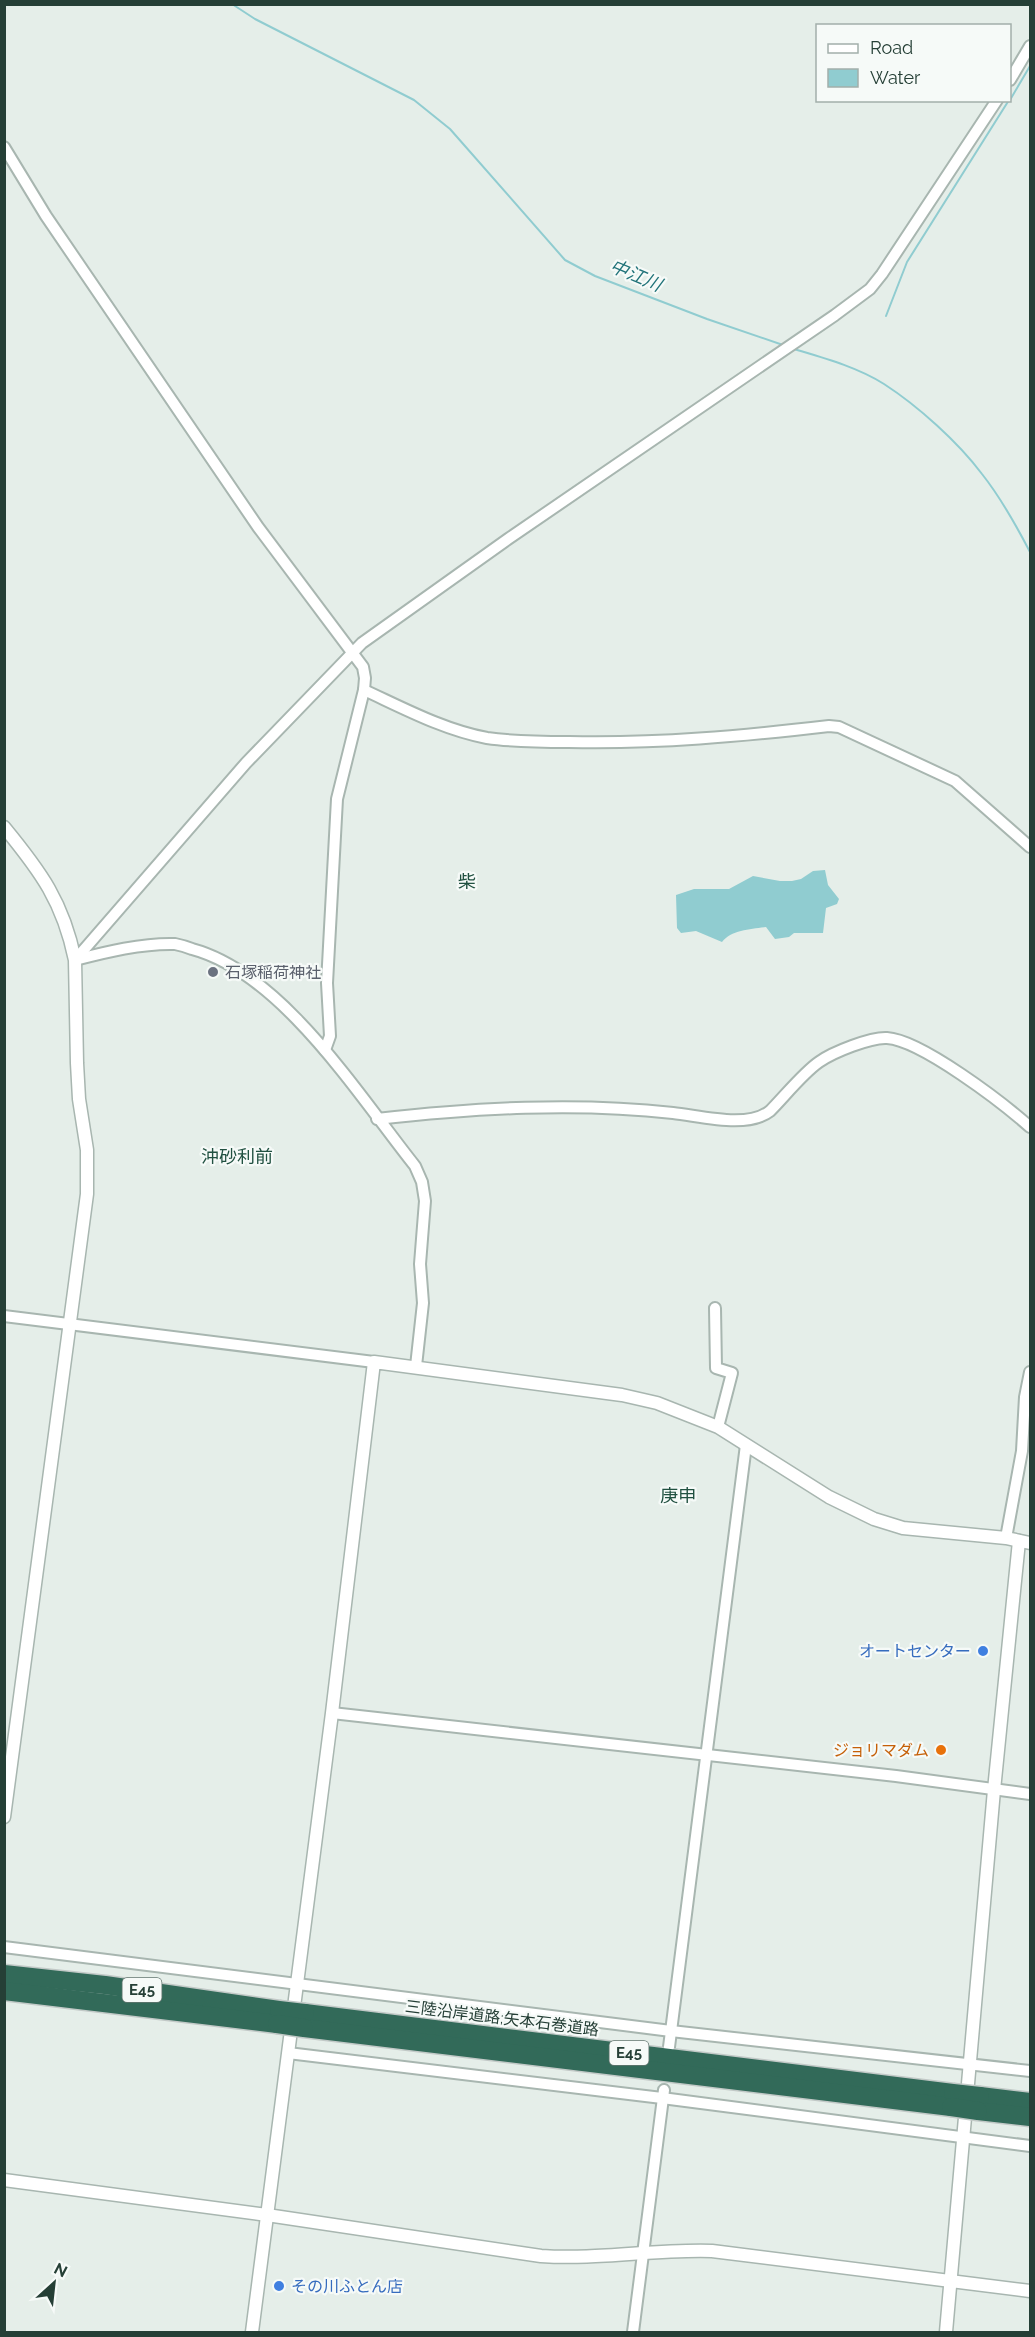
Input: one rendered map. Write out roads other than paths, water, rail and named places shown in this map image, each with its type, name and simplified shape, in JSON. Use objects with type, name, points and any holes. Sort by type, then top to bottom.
[{"type":"highway","name":"三陸沿岸道路;矢本石巻道路","points":[[4,1974],[105,1985],[278,2017]]},
{"type":"highway","name":"三陸沿岸道路;矢本石巻道路","points":[[4,1991],[305,2020],[979,2103],[1030,2102]]},
{"type":"highway","name":"三陸沿岸道路;矢本石巻道路","points":[[979,2103],[1030,2117]]},
{"type":"street","points":[[1011,78],[1030,46]]},
{"type":"street","points":[[75,960],[246,763],[362,643],[508,539],[804,337],[870,289],[996,102]]},
{"type":"street","points":[[4,147],[46,216],[258,527],[363,667],[364,690],[337,799],[327,982],[330,1036],[326,1050]]},
{"type":"street","points":[[364,690],[457,730],[487,738],[519,741],[620,743],[743,736],[829,726],[839,727],[955,781],[1030,847]]},
{"type":"street","points":[[4,827],[37,866],[52,893],[71,941],[75,960],[79,1099],[87,1150],[87,1194],[4,1817]]},
{"type":"street","points":[[75,960],[144,947],[176,944],[205,952],[228,964],[275,999],[326,1050],[415,1166],[422,1182],[425,1201],[420,1264],[423,1303],[416,1366]]},
{"type":"street","points":[[377,1119],[444,1111],[561,1108],[666,1113],[744,1121],[762,1118],[818,1062],[848,1048],[885,1037],[905,1041],[970,1080],[1030,1127]]},
{"type":"street","points":[[716,1308],[716,1368],[732,1373],[718,1427]]},
{"type":"street","points":[[4,1316],[416,1366],[622,1395],[657,1403],[718,1427],[829,1497],[874,1519],[903,1528],[1019,1541]]},
{"type":"street","points":[[252,2332],[332,1713],[374,1362]]},
{"type":"street","points":[[946,2332],[994,1790],[1019,1541],[1025,1397],[1030,1372]]},
{"type":"street","points":[[669,2047],[746,1445]]},
{"type":"street","points":[[332,1713],[896,1776],[1030,1794]]},
{"type":"street","points":[[4,1947],[671,2031],[1030,2071]]},
{"type":"street","points":[[288,2053],[663,2094],[1030,2146]]},
{"type":"street","points":[[633,2332],[663,2094]]},
{"type":"street","points":[[4,2180],[267,2215],[541,2256],[572,2258],[679,2250],[712,2251],[1030,2291]]},
{"type":"water","points":[[825,870],[828,885],[839,899],[837,904],[826,908],[823,933],[794,933],[789,937],[775,939],[766,927],[736,933],[722,942],[696,931],[681,933],[677,928],[676,895],[694,889],[729,889],[753,876],[792,881],[801,879],[813,871]]},
{"type":"waterway","name":"中江川","points":[[232,4],[255,19],[414,100],[450,129],[565,260],[595,276],[783,345]]},
{"type":"waterway","points":[[1011,98],[1030,66]]},
{"type":"waterway","points":[[886,316],[907,262],[1008,102]]},
{"type":"waterway","name":"中江川","points":[[794,349],[874,378],[924,414],[949,437],[982,474],[1008,512],[1030,552]]},
{"type":"place","name":"石塚稲荷神社","points":[[213,972]]},
{"type":"place","name":"オートセンター","points":[[983,1651]]},
{"type":"place","name":"ジョリマダム","points":[[941,1750]]},
{"type":"place","name":"その川ふとん店","points":[[279,2286]]},
{"type":"district","name":"柴","points":[[467,881]]},
{"type":"district","name":"沖砂利前","points":[[237,1156]]},
{"type":"district","name":"庚申","points":[[678,1495]]}]
